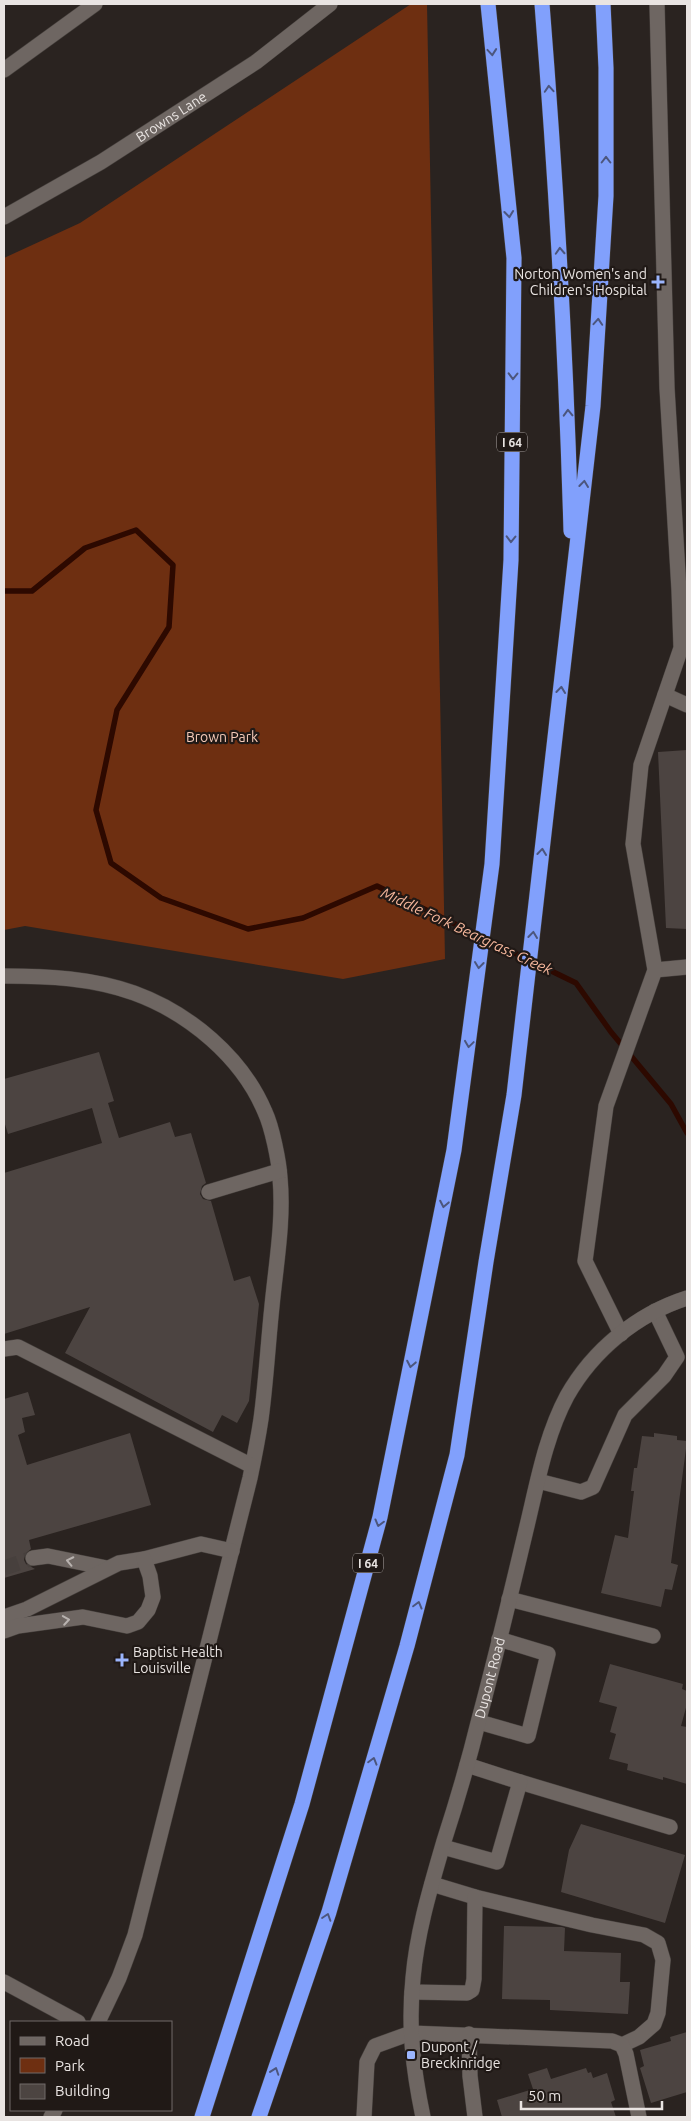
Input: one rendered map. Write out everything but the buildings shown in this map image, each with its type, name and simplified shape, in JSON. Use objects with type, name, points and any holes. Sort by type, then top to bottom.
[{"type":"highway","name":"I 64","points":[[202,2117],[302,1804],[380,1517],[454,1150],[475,996],[490,882],[511,560],[514,258],[488,4]]},
{"type":"highway","points":[[542,4],[556,186],[568,415],[572,585]]},
{"type":"highway","points":[[259,2117],[329,1912],[407,1646],[458,1455],[486,1262],[514,1095],[593,406],[606,205],[606,68],[603,4]]},
{"type":"street","points":[[4,70],[95,4]]},
{"type":"street","name":"Browns Lane","points":[[4,217],[101,162],[248,67],[330,4]]},
{"type":"street","points":[[621,1334],[585,1262],[606,1106],[655,970],[633,844],[641,765],[681,648],[682,545],[666,388],[657,4]]},
{"type":"street","points":[[665,695],[687,705]]},
{"type":"street","points":[[655,970],[687,967]]},
{"type":"street","points":[[4,976],[65,978],[96,983],[134,993],[170,1010],[192,1025],[219,1047],[237,1066],[254,1089],[266,1114],[280,1178],[279,1232],[261,1419],[252,1466],[135,1935],[119,1978],[98,2021]]},
{"type":"street","points":[[208,1192],[279,1171]]},
{"type":"street","name":"Dupont Road","points":[[423,2117],[413,2072],[411,2033],[412,1992],[419,1934],[479,1722],[552,1430],[568,1396],[585,1370],[621,1334],[655,1311],[687,1298]]},
{"type":"street","points":[[538,1481],[581,1492],[593,1487],[625,1415],[664,1376],[677,1357],[655,1311]]},
{"type":"street","points":[[4,1349],[18,1347],[252,1466]]},
{"type":"street","points":[[4,1616],[27,1609],[118,1562],[144,1559],[201,1544],[232,1550]]},
{"type":"street","points":[[33,1558],[48,1556],[107,1568]]},
{"type":"street","points":[[11,1628],[83,1617],[127,1626],[138,1622],[148,1610],[153,1596],[144,1559]]},
{"type":"street","points":[[509,1599],[653,1636]]},
{"type":"street","points":[[11,1628],[43,1601]]},
{"type":"street","points":[[479,1722],[528,1736],[548,1654],[500,1639]]},
{"type":"street","points":[[467,1765],[670,1826]]},
{"type":"street","points":[[443,1847],[497,1862],[520,1782]]},
{"type":"street","points":[[432,1884],[475,1897],[592,1925],[644,1935],[658,1943],[663,1960],[658,2013],[654,2024],[639,2037],[622,2045]]},
{"type":"street","points":[[412,1992],[467,1993],[472,1990],[474,1979],[475,1897]]},
{"type":"street","points":[[4,1982],[76,2021]]},
{"type":"street","points":[[364,2117],[366,2062],[375,2046],[411,2033],[612,2041],[622,2045],[626,2054],[639,2117]]},
{"type":"street","points":[[469,2034],[470,2076],[475,2117]]},
{"type":"green space","name":"Brown Park","points":[[411,4],[427,4],[445,959],[343,979],[25,926],[4,930],[4,258],[80,223]]},
{"type":"waterway","name":"Middle Fork Beargrass Creek","points":[[4,591],[32,591],[85,548],[136,530],[173,565],[169,627],[117,710],[96,810],[111,863],[161,898],[248,929],[303,918],[377,886],[576,983],[611,1032],[671,1104],[687,1133]]},
{"type":"tunnel","points":[[4,1568],[33,1558]]},
{"type":"place","name":"Norton Women's and Children's Hospital","points":[[658,282]]},
{"type":"place","name":"Baptist Health Louisville","points":[[122,1660]]},
{"type":"place","name":"Dupont / Breckinridge","points":[[411,2055]]}]
